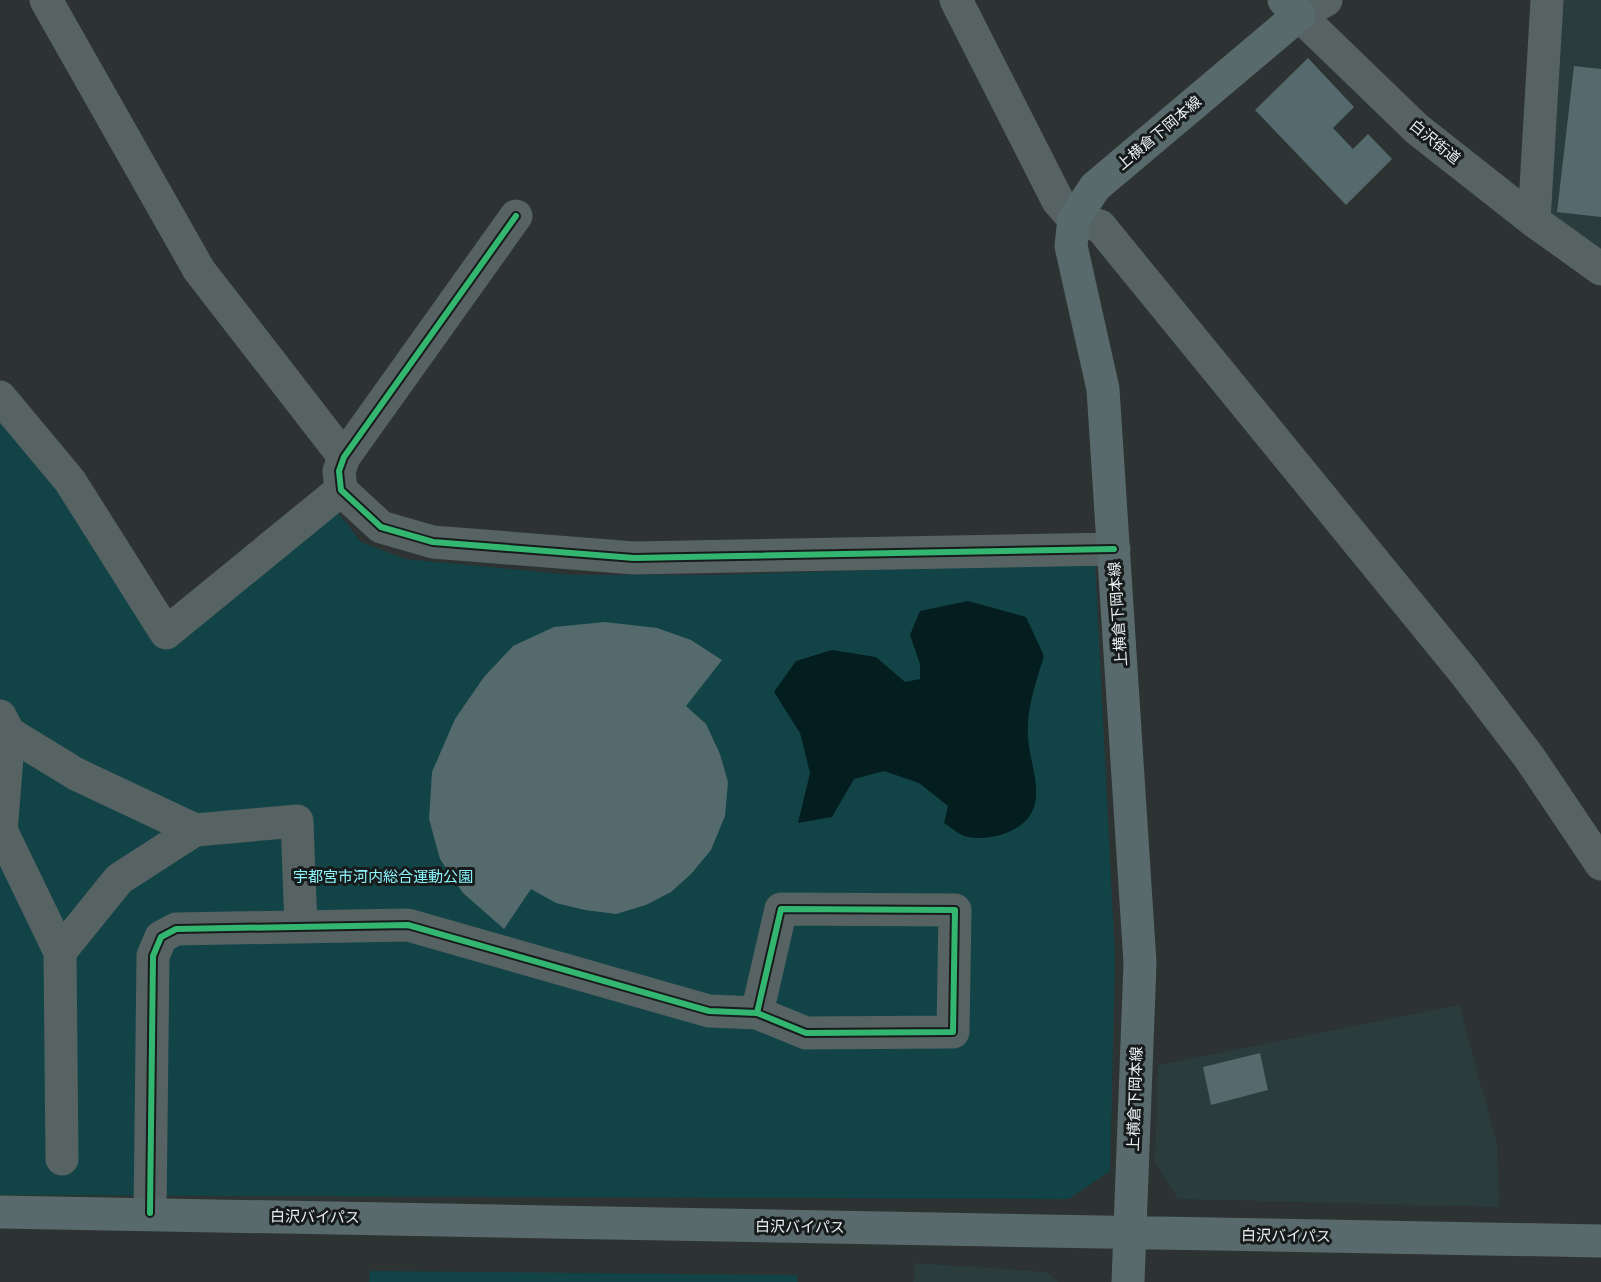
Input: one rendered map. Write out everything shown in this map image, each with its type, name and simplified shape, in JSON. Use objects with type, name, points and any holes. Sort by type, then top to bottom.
[{"type":"main road","name":"上横倉下岡本線","points":[[1128,1282],[1140,963],[1103,389],[1071,246],[1074,219],[1095,187],[1303,5]]},
{"type":"main road","name":"白沢バイパス","points":[[0,1212],[1601,1241]]},
{"type":"street","points":[[46,0],[199,270],[344,457]]},
{"type":"street","points":[[956,0],[1058,201],[1074,219],[1100,226],[1466,673],[1529,757],[1601,864]]},
{"type":"street","points":[[1534,221],[1547,0]]},
{"type":"street","name":"白沢街道","points":[[1303,5],[1417,129],[1534,221],[1601,269]]},
{"type":"street","points":[[516,216],[344,457],[339,471],[341,490],[381,527],[433,542],[634,558],[1114,549]]},
{"type":"street","points":[[0,397],[70,481],[166,633],[341,490]]},
{"type":"street","points":[[5,725],[76,774],[195,830]]},
{"type":"street","points":[[5,725],[1,837],[60,952],[63,1159]]},
{"type":"street","points":[[60,952],[119,879],[195,830],[297,821],[301,927]]},
{"type":"street","points":[[150,1213],[153,956],[161,937],[176,929],[408,925],[709,1011],[757,1013],[806,1033],[953,1032],[955,910],[781,909],[757,1013]]},
{"type":"shaded area","points":[[1555,0],[1601,0],[1601,254],[1540,209]]},
{"type":"shaded area","points":[[968,601],[1026,617],[1044,656],[1032,696],[1028,727],[1036,790],[1036,799],[1030,816],[1016,829],[1007,833],[987,838],[965,836],[944,823],[948,806],[919,783],[884,771],[854,779],[832,817],[798,823],[810,773],[800,733],[774,692],[796,661],[832,650],[876,657],[905,682],[920,679],[920,664],[910,635],[920,611]]},
{"type":"shaded area","points":[[1459,1005],[1497,1144],[1499,1207],[1178,1199],[1155,1163],[1158,1065]]},
{"type":"shaded area","points":[[915,1263],[1047,1272],[1058,1282],[913,1282]]},
{"type":"green space","name":"宇都宮市河内総合運動公園","points":[[0,410],[165,641],[333,506],[361,542],[405,559],[573,575],[716,575],[1095,563],[1115,958],[1110,1171],[1069,1199],[0,1195]]},
{"type":"green space","points":[[370,1271],[798,1275],[797,1282],[369,1282]]},
{"type":"building","points":[[1308,58],[1354,107],[1333,128],[1353,149],[1368,134],[1392,159],[1346,205],[1255,110]]},
{"type":"building","points":[[1574,66],[1601,69],[1601,217],[1557,212]]},
{"type":"building","points":[[605,622],[657,628],[691,640],[722,660],[686,706],[706,724],[720,754],[728,782],[725,816],[711,850],[691,874],[671,892],[646,905],[616,914],[585,910],[556,903],[531,889],[504,929],[463,893],[440,859],[429,819],[432,772],[455,719],[484,677],[513,646],[554,627]]},
{"type":"building","points":[[1260,1053],[1268,1090],[1211,1105],[1203,1067]]},
{"type":"cycle path","points":[[516,216],[344,457],[339,471],[341,490],[381,527],[433,542],[634,558],[1114,549]]},
{"type":"cycle path","points":[[150,1213],[153,956],[161,937],[176,929],[408,925],[709,1011],[757,1013],[781,909],[955,910],[953,1032],[806,1033],[757,1013]]}]
